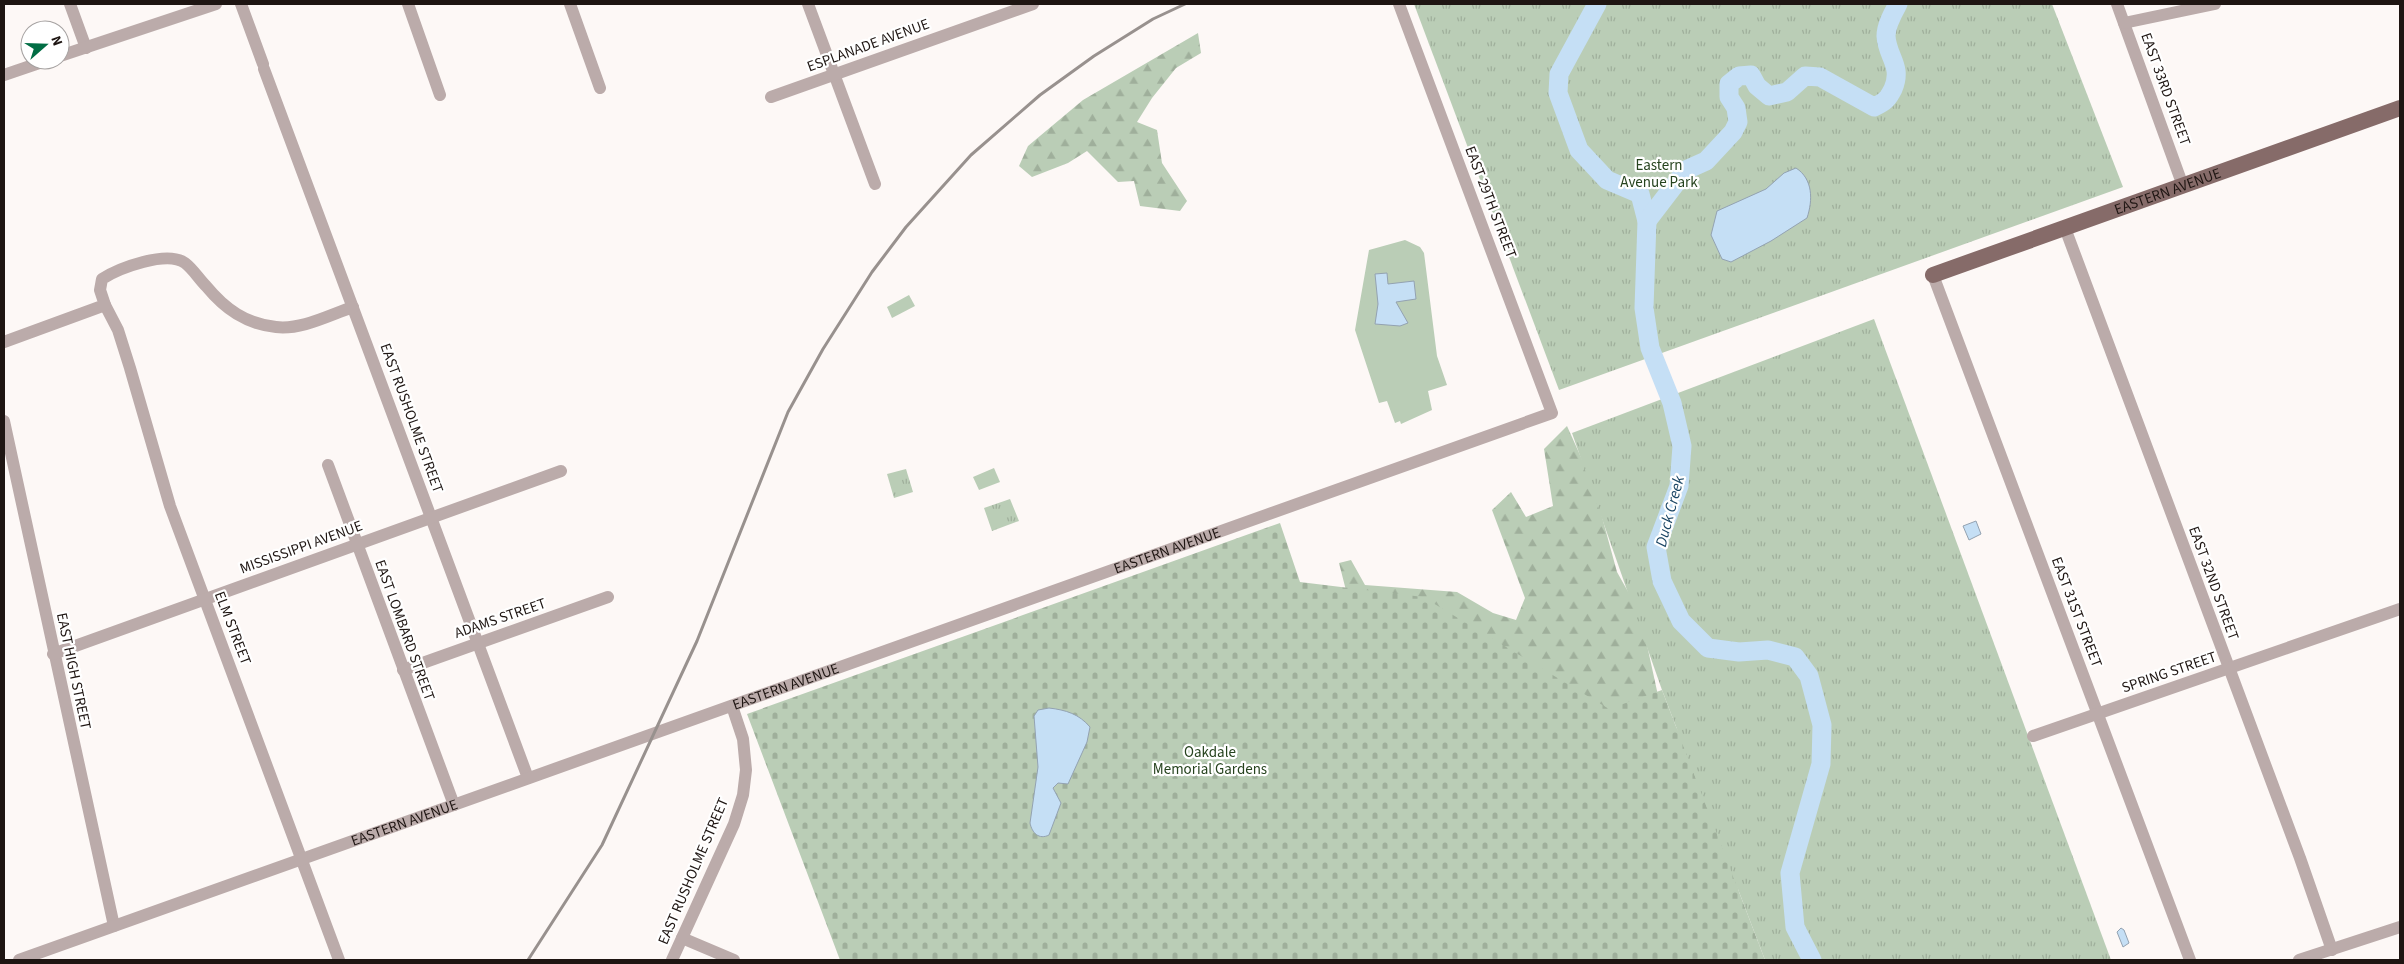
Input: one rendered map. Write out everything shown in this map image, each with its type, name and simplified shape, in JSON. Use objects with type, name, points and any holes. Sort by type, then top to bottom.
[{"type":"main road","name":"EASTERN AVENUE","points":[[1933,275],[2400,108]]},
{"type":"street","points":[[70,4],[86,48]]},
{"type":"street","points":[[70,53],[216,4]]},
{"type":"street","name":"EAST RUSHOLME STREET","points":[[240,4],[528,778]]},
{"type":"street","points":[[408,4],[440,95]]},
{"type":"street","points":[[570,4],[600,88]]},
{"type":"street","points":[[808,4],[875,184]]},
{"type":"street","name":"ESPLANADE AVENUE","points":[[772,97],[1018,6],[1033,4]]},
{"type":"street","name":"EAST 29TH STREET","points":[[1399,4],[1552,412]]},
{"type":"street","name":"EAST 33RD STREET","points":[[2117,4],[2183,186]]},
{"type":"street","points":[[2124,23],[2214,4]]},
{"type":"street","points":[[4,75],[20,70]]},
{"type":"street","name":"EAST 32ND STREET","points":[[2065,228],[2332,950]]},
{"type":"street","name":"ELM STREET","points":[[339,960],[170,506],[118,330],[105,305],[100,290],[102,279],[115,271],[152,260],[168,258],[184,262],[219,302],[237,315],[258,324],[278,327],[302,325],[353,307]]},
{"type":"street","name":"EAST 31ST STREET","points":[[1933,275],[2190,960]]},
{"type":"street","points":[[4,342],[105,305]]},
{"type":"street","name":"EASTERN AVENUE","points":[[19,960],[45,956],[114,926],[1552,412]]},
{"type":"street","name":"EAST HIGH STREET","points":[[4,421],[53,654],[114,926]]},
{"type":"street","name":"EAST LOMBARD STREET","points":[[328,465],[454,805]]},
{"type":"street","name":"MISSISSIPPI AVENUE","points":[[53,654],[561,471]]},
{"type":"street","name":"ADAMS STREET","points":[[403,670],[608,597]]},
{"type":"street","name":"SPRING STREET","points":[[2033,736],[2400,609]]},
{"type":"street","name":"EAST RUSHOLME STREET","points":[[672,960],[734,824],[743,795],[746,770],[743,739],[732,706]]},
{"type":"street","points":[[2299,960],[2400,927]]},
{"type":"street","points":[[682,938],[734,960]]},
{"type":"green space","name":"Eastern Avenue Park","points":[[1414,4],[2052,4],[2123,187],[1559,390]]},
{"type":"green space","points":[[1198,33],[1201,53],[1176,68],[1152,98],[1137,122],[1157,130],[1162,163],[1187,201],[1180,211],[1140,206],[1134,181],[1118,182],[1087,151],[1068,163],[1032,177],[1019,166],[1028,146],[1083,100]]},
{"type":"green space","points":[[1405,240],[1420,247],[1424,253],[1437,356],[1447,385],[1428,391],[1432,410],[1401,424],[1400,421],[1395,423],[1387,401],[1379,403],[1355,330],[1369,250]]},
{"type":"green space","points":[[909,295],[915,306],[892,318],[887,307]]},
{"type":"green space","points":[[1874,319],[2111,960],[1765,960],[1662,690],[1572,433]]},
{"type":"green space","points":[[1567,426],[1593,484],[1617,572],[1640,613],[1659,700],[1698,763],[1735,864],[1740,904],[1351,610],[1339,563],[1351,560],[1365,585],[1457,592],[1493,613],[1516,620],[1525,598],[1492,510],[1511,492],[1526,517],[1553,506],[1544,449]]},
{"type":"green space","points":[[994,468],[1000,482],[979,490],[973,477]]},
{"type":"green space","points":[[906,469],[913,492],[894,498],[887,474]]},
{"type":"green space","points":[[1010,499],[1019,521],[992,531],[984,508]]},
{"type":"green space","name":"Oakdale Memorial Gardens","points":[[1280,523],[1300,582],[1423,597],[1609,709],[1662,690],[1765,960],[840,960],[747,714]]},
{"type":"water","points":[[1796,168],[1802,173],[1809,184],[1811,197],[1807,218],[1771,241],[1731,262],[1722,259],[1711,235],[1717,211],[1766,189],[1784,173]]},
{"type":"water","points":[[1387,273],[1388,284],[1414,281],[1416,299],[1396,302],[1408,323],[1400,326],[1375,324],[1378,304],[1375,274]]},
{"type":"water","points":[[1976,521],[1981,534],[1969,540],[1963,526]]},
{"type":"water","points":[[1049,708],[1072,713],[1090,727],[1087,742],[1068,784],[1058,783],[1053,788],[1061,803],[1049,835],[1042,837],[1034,833],[1030,823],[1038,767],[1034,716],[1038,710]]},
{"type":"water","points":[[2121,928],[2124,930],[2129,943],[2123,947],[2117,932]]},
{"type":"waterway","name":"Duck Creek","points":[[1597,4],[1559,74],[1558,93],[1579,150],[1607,180],[1640,194],[1647,221],[1644,308],[1650,348],[1672,403],[1682,446],[1679,486],[1656,547],[1662,581],[1681,621],[1708,648],[1739,652],[1768,650],[1795,657],[1809,676],[1822,725],[1821,764],[1790,873],[1795,927],[1812,960]]},
{"type":"waterway","points":[[1647,221],[1686,170],[1706,161],[1733,132],[1738,122],[1736,108],[1729,97],[1729,84],[1739,76],[1751,75],[1757,86],[1769,96],[1787,92],[1805,76],[1820,77],[1874,107],[1886,100],[1896,81],[1895,68],[1887,43],[1886,32],[1898,4]]},
{"type":"railway","points":[[528,960],[602,845],[697,641],[788,412],[823,349],[872,272],[906,227],[971,155],[1040,95],[1094,56],[1153,19],[1185,4]]}]
